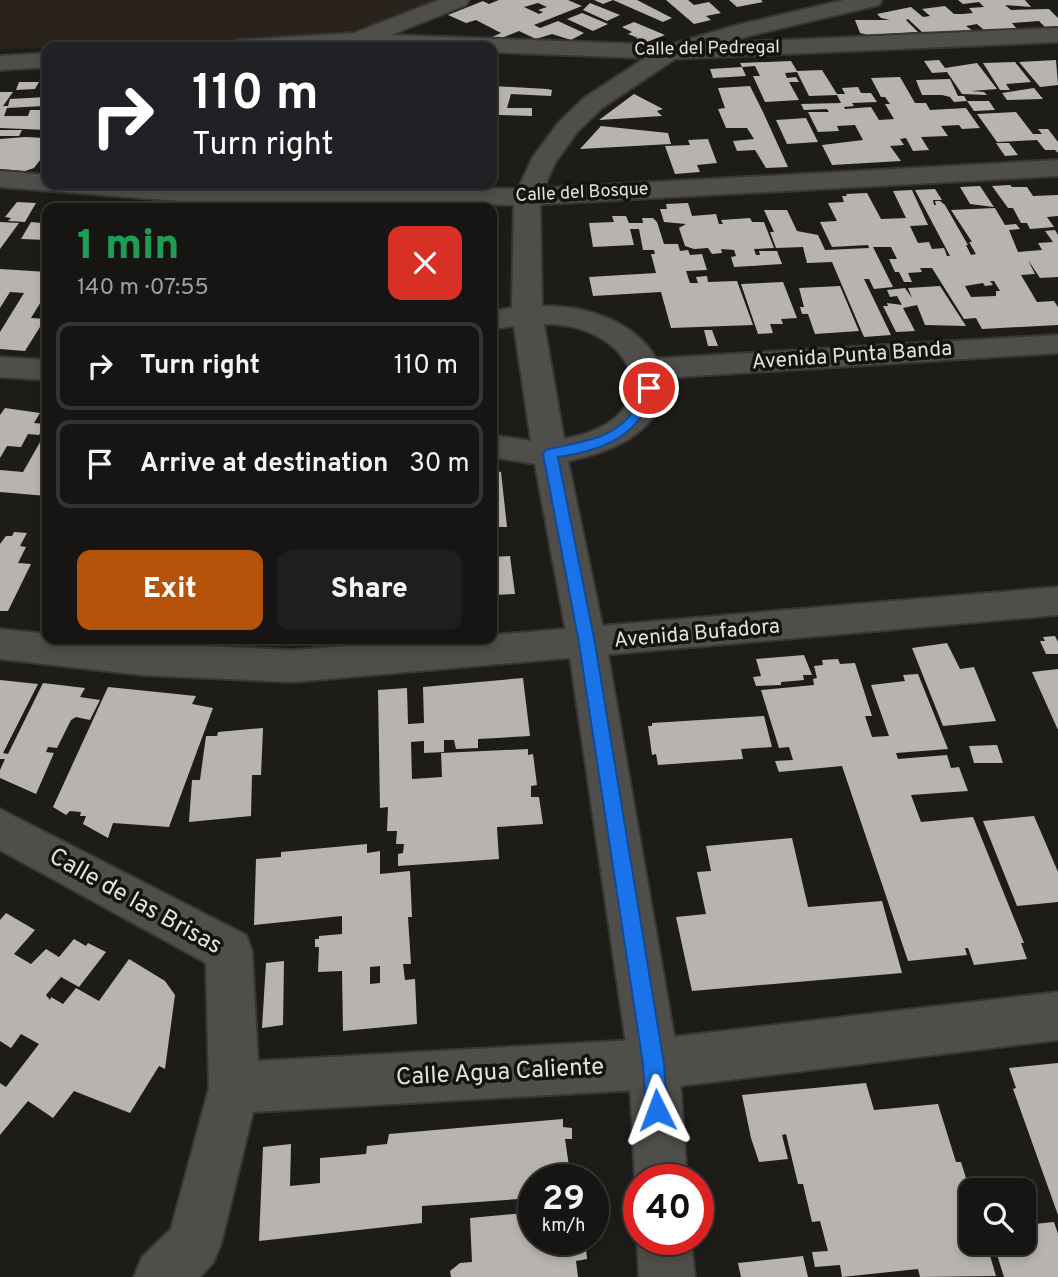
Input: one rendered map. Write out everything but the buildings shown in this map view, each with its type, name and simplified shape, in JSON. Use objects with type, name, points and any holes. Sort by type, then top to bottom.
[{"type":"street","points":[[324,42],[357,40],[457,0]]},
{"type":"street","points":[[660,1164],[654,1064],[587,643],[550,454],[527,313],[527,197],[542,162],[568,127],[593,103],[670,52],[854,1]]},
{"type":"street","name":"Calle del Pedregal","points":[[497,45],[670,52],[1058,35]]},
{"type":"street","name":"Calle del Pedregal","points":[[357,40],[409,42]]},
{"type":"street","points":[[0,63],[42,60]]},
{"type":"street","name":"Calle del Bosque","points":[[128,189],[180,193],[527,197],[1058,168]]},
{"type":"street","points":[[0,179],[42,183]]},
{"type":"street","points":[[497,319],[527,313],[566,315],[603,326],[631,345],[646,369],[649,388],[643,407],[629,424],[608,439],[580,449],[550,454],[504,451],[497,448]]},
{"type":"street","name":"Avenida Punta Banda","points":[[646,369],[1058,344]]},
{"type":"street","points":[[0,367],[42,370]]},
{"type":"street","name":"Avenida Bufadora","points":[[0,644],[142,660],[293,666],[1058,601]]},
{"type":"street","name":"Calle de las Brisas","points":[[0,828],[229,951],[234,1088],[194,1244],[162,1277]]},
{"type":"street","name":"Calle Agua Caliente","points":[[234,1088],[654,1064],[1058,1016]]},
{"type":"street","points":[[665,1255],[667,1277]]},
{"type":"shaded area","points":[[0,0],[459,0],[345,42],[42,42],[42,48],[0,49]]},
{"type":"route","points":[[649,388],[643,407],[629,424],[608,439],[580,449],[550,454],[587,643],[654,1064],[657,1110]]}]
